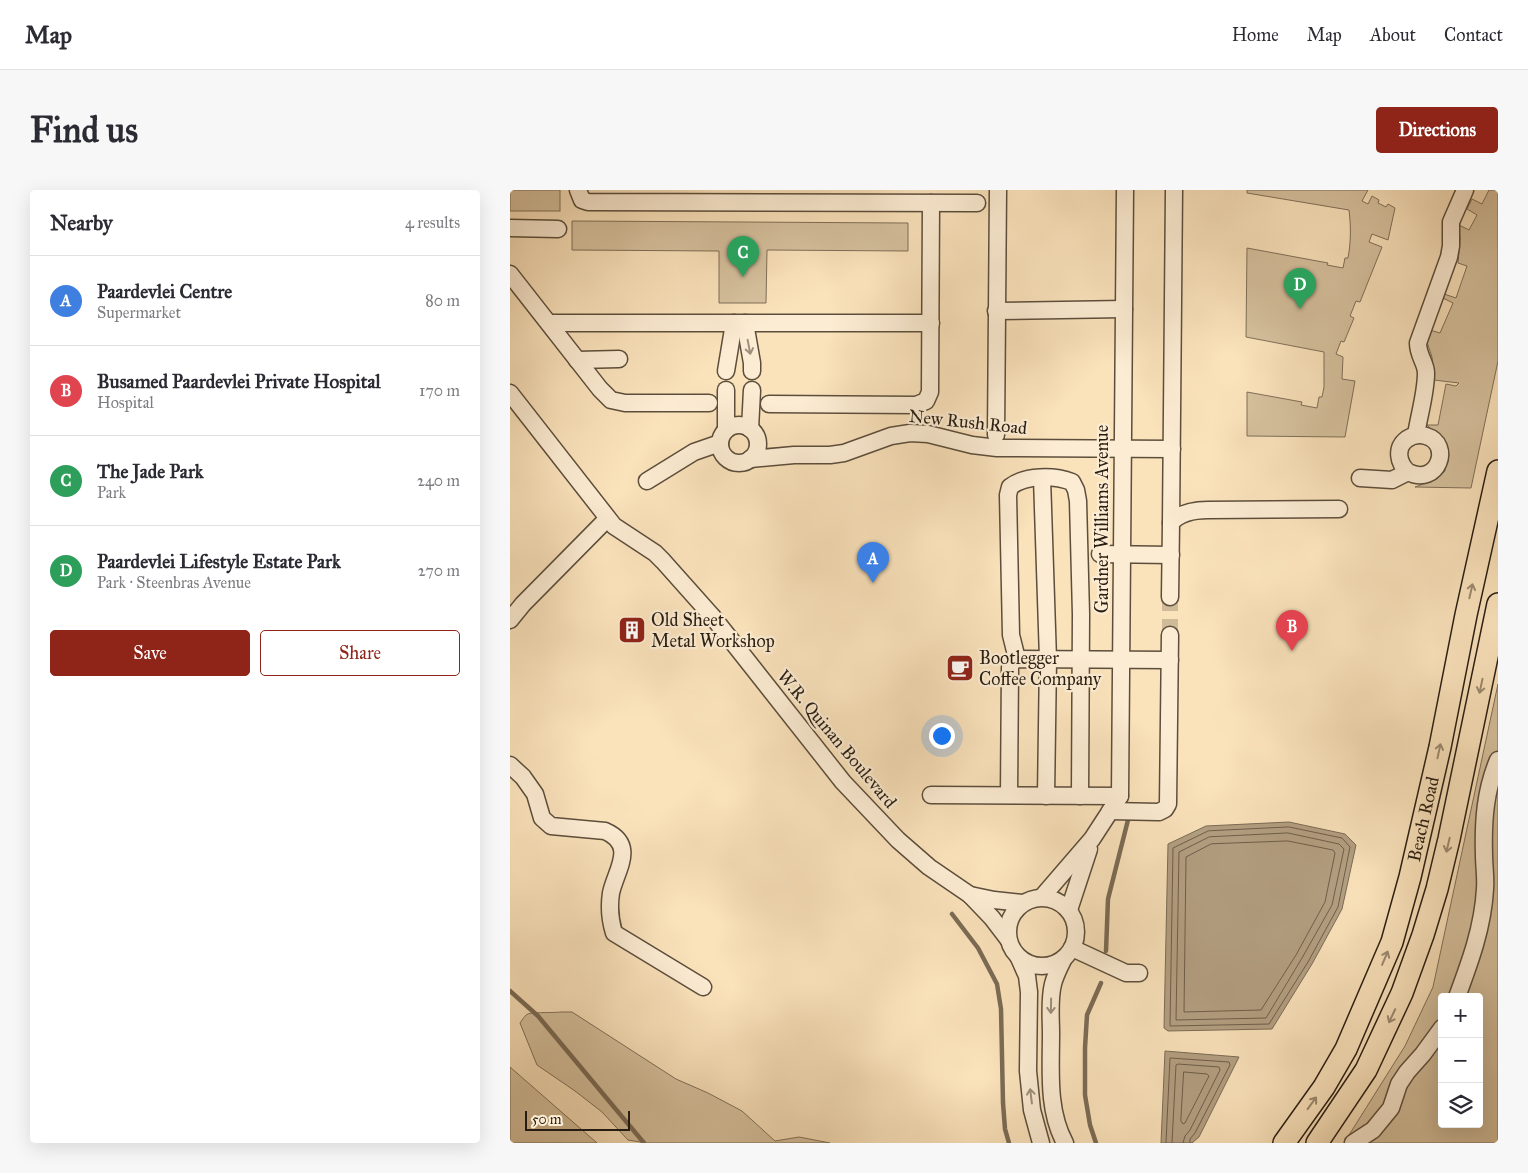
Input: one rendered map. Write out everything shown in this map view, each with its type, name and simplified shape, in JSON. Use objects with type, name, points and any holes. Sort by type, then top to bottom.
[{"type":"main road","name":"Beach Road","points":[[1284,1143],[1324,1087],[1346,1049],[1392,942],[1410,877],[1440,747],[1466,615],[1498,472]]},
{"type":"main road","name":"Beach Road","points":[[1317,1143],[1366,1070],[1402,993],[1423,935],[1449,839],[1498,604]]},
{"type":"street","points":[[578,190],[580,196],[585,201],[615,196],[748,196],[977,204]]},
{"type":"street","points":[[996,435],[998,190]]},
{"type":"street","name":"Gardner Williams Avenue","points":[[1120,796],[1125,190]]},
{"type":"street","points":[[1170,597],[1174,190]]},
{"type":"street","points":[[1416,435],[1426,376],[1418,343],[1449,257],[1451,246],[1450,222],[1466,190]]},
{"type":"street","points":[[769,404],[916,405],[926,401],[930,392],[931,203]]},
{"type":"street","points":[[510,228],[558,229]]},
{"type":"street","points":[[510,274],[605,395],[618,402],[709,404]]},
{"type":"street","points":[[996,311],[1124,309]]},
{"type":"street","points":[[549,323],[931,323]]},
{"type":"street","points":[[726,371],[739,323]]},
{"type":"street","points":[[739,323],[752,363],[752,371]]},
{"type":"street","points":[[577,360],[619,359]]},
{"type":"street","points":[[726,390],[723,436],[720,449],[727,459]]},
{"type":"street","points":[[750,459],[757,449],[754,436],[752,390]]},
{"type":"street","name":"W.R. Quinan Boulevard","points":[[510,393],[608,519],[620,531],[663,560],[712,616],[843,782],[862,803],[916,856],[970,895],[992,918],[1008,939],[1027,976],[1029,992],[1028,1071],[1032,1110],[1041,1143]]},
{"type":"street","name":"New Rush Road","points":[[647,481],[723,436],[735,425],[742,425],[754,436],[794,455]]},
{"type":"street","name":"New Rush Road","points":[[680,461],[727,459],[739,463],[750,459],[794,455],[830,455],[844,453],[891,436],[918,433],[972,446],[997,448],[1172,449]]},
{"type":"street","points":[[1416,435],[1429,437],[1434,441],[1440,453],[1440,460],[1433,471],[1427,474],[1421,476],[1408,472],[1400,463],[1399,451],[1405,441],[1416,435]]},
{"type":"street","points":[[1360,478],[1392,480],[1408,472]]},
{"type":"street","points":[[1042,478],[1048,659],[1046,796]]},
{"type":"street","points":[[1017,659],[1011,635],[1008,495],[1010,487],[1022,479],[1062,478],[1072,482],[1076,490],[1081,553],[1080,796]]},
{"type":"street","points":[[1171,523],[1175,518],[1195,510],[1339,510]]},
{"type":"street","points":[[510,620],[523,604],[608,519]]},
{"type":"street","points":[[1100,554],[1171,555]]},
{"type":"street","points":[[1110,811],[1160,812],[1165,810],[1168,804],[1170,634]]},
{"type":"street","points":[[1009,795],[1011,663],[1017,659],[1170,660]]},
{"type":"street","points":[[1459,993],[1474,953],[1483,916],[1486,888],[1484,818],[1486,796],[1498,760]]},
{"type":"street","points":[[510,765],[522,777],[534,794],[542,818],[550,826],[605,831],[613,835],[620,842],[622,851],[621,866],[612,892],[610,906],[610,922],[614,933],[703,987]]},
{"type":"street","points":[[931,795],[1120,796]]},
{"type":"street","points":[[1042,897],[1092,839],[1120,796]]},
{"type":"street","points":[[1069,910],[1092,839]]},
{"type":"street","name":"W.R. Quinan Boulevard","points":[[970,895],[1022,903],[1042,897]]},
{"type":"street","points":[[1042,897],[1052,898],[1069,910],[1074,919],[1076,930],[1075,942],[1067,954],[1053,984],[1051,1000],[1051,1082],[1054,1111],[1065,1143]]},
{"type":"street","points":[[1008,939],[1007,929],[1010,919],[1022,903]]},
{"type":"street","points":[[1019,958],[1029,964],[1040,966],[1052,965],[1067,954]]},
{"type":"street","points":[[1067,954],[1126,972],[1139,973]]},
{"type":"street","points":[[1353,1143],[1372,1130],[1392,1108],[1399,1084],[1438,1033]]},
{"type":"shaded area","points":[[510,190],[560,190],[560,211],[510,211]]},
{"type":"shaded area","points":[[1247,190],[1368,190],[1362,201],[1368,204],[1372,196],[1379,200],[1378,203],[1386,207],[1388,204],[1395,208],[1388,240],[1372,234],[1369,242],[1382,247],[1360,302],[1356,301],[1350,316],[1354,318],[1344,342],[1341,341],[1336,354],[1343,357],[1342,379],[1355,381],[1345,437],[1247,436],[1247,392],[1302,402],[1301,405],[1317,408],[1319,397],[1322,397],[1324,387],[1324,352],[1246,337],[1247,248],[1328,263],[1327,265],[1343,268],[1345,258],[1348,258],[1350,246],[1350,222],[1349,210],[1247,193]]},
{"type":"shaded area","points":[[1489,190],[1498,190],[1498,361],[1471,488],[1415,487],[1437,479],[1445,471],[1447,460],[1444,443],[1427,425],[1438,425],[1446,384],[1456,386],[1459,383],[1434,380],[1432,357],[1427,342],[1430,330],[1440,333],[1453,303],[1443,298],[1444,294],[1456,298],[1467,266],[1458,263],[1459,225],[1469,230],[1477,215],[1467,209],[1472,199],[1482,204]]},
{"type":"shaded area","points":[[572,221],[908,223],[908,251],[767,250],[766,303],[719,303],[719,251],[572,250]]},
{"type":"shaded area","points":[[1498,684],[1498,1143],[1344,1143],[1405,1046],[1433,987]]},
{"type":"shaded area","points":[[572,1012],[676,1079],[742,1111],[775,1141],[799,1137],[830,1143],[646,1143],[628,1140],[602,1112],[537,1065],[520,1023],[530,1013]]},
{"type":"shaded area","points":[[510,1067],[597,1143],[510,1143]]},
{"type":"water","points":[[1289,822],[1345,834],[1356,845],[1342,909],[1312,964],[1272,1029],[1168,1031],[1164,1028],[1168,844],[1206,826]]},
{"type":"water","points":[[1165,1051],[1239,1057],[1199,1137],[1192,1143],[1161,1143]]},
{"type":"waterway","points":[[1106,951],[1108,899],[1128,820]]},
{"type":"waterway","points":[[952,914],[978,948],[997,984],[1001,1009],[1003,1103],[1005,1129],[1009,1143]]},
{"type":"waterway","points":[[1096,1143],[1090,1125],[1085,1095],[1085,1048],[1087,1015],[1101,983]]},
{"type":"waterway","points":[[510,991],[538,1016],[644,1143]]},
{"type":"tunnel","points":[[1170,597],[1170,635]]},
{"type":"place","name":"The Jade Park","points":[[743,277]]},
{"type":"place","name":"Paardevlei Lifestyle Estate Park","points":[[1300,309]]},
{"type":"place","name":"Paardevlei Centre","points":[[873,583]]},
{"type":"place","name":"Old Sheet Metal Workshop","points":[[632,630]]},
{"type":"place","name":"Busamed Paardevlei Private Hospital","points":[[1292,651]]},
{"type":"place","name":"Bootlegger Coffee Company","points":[[960,668]]}]
